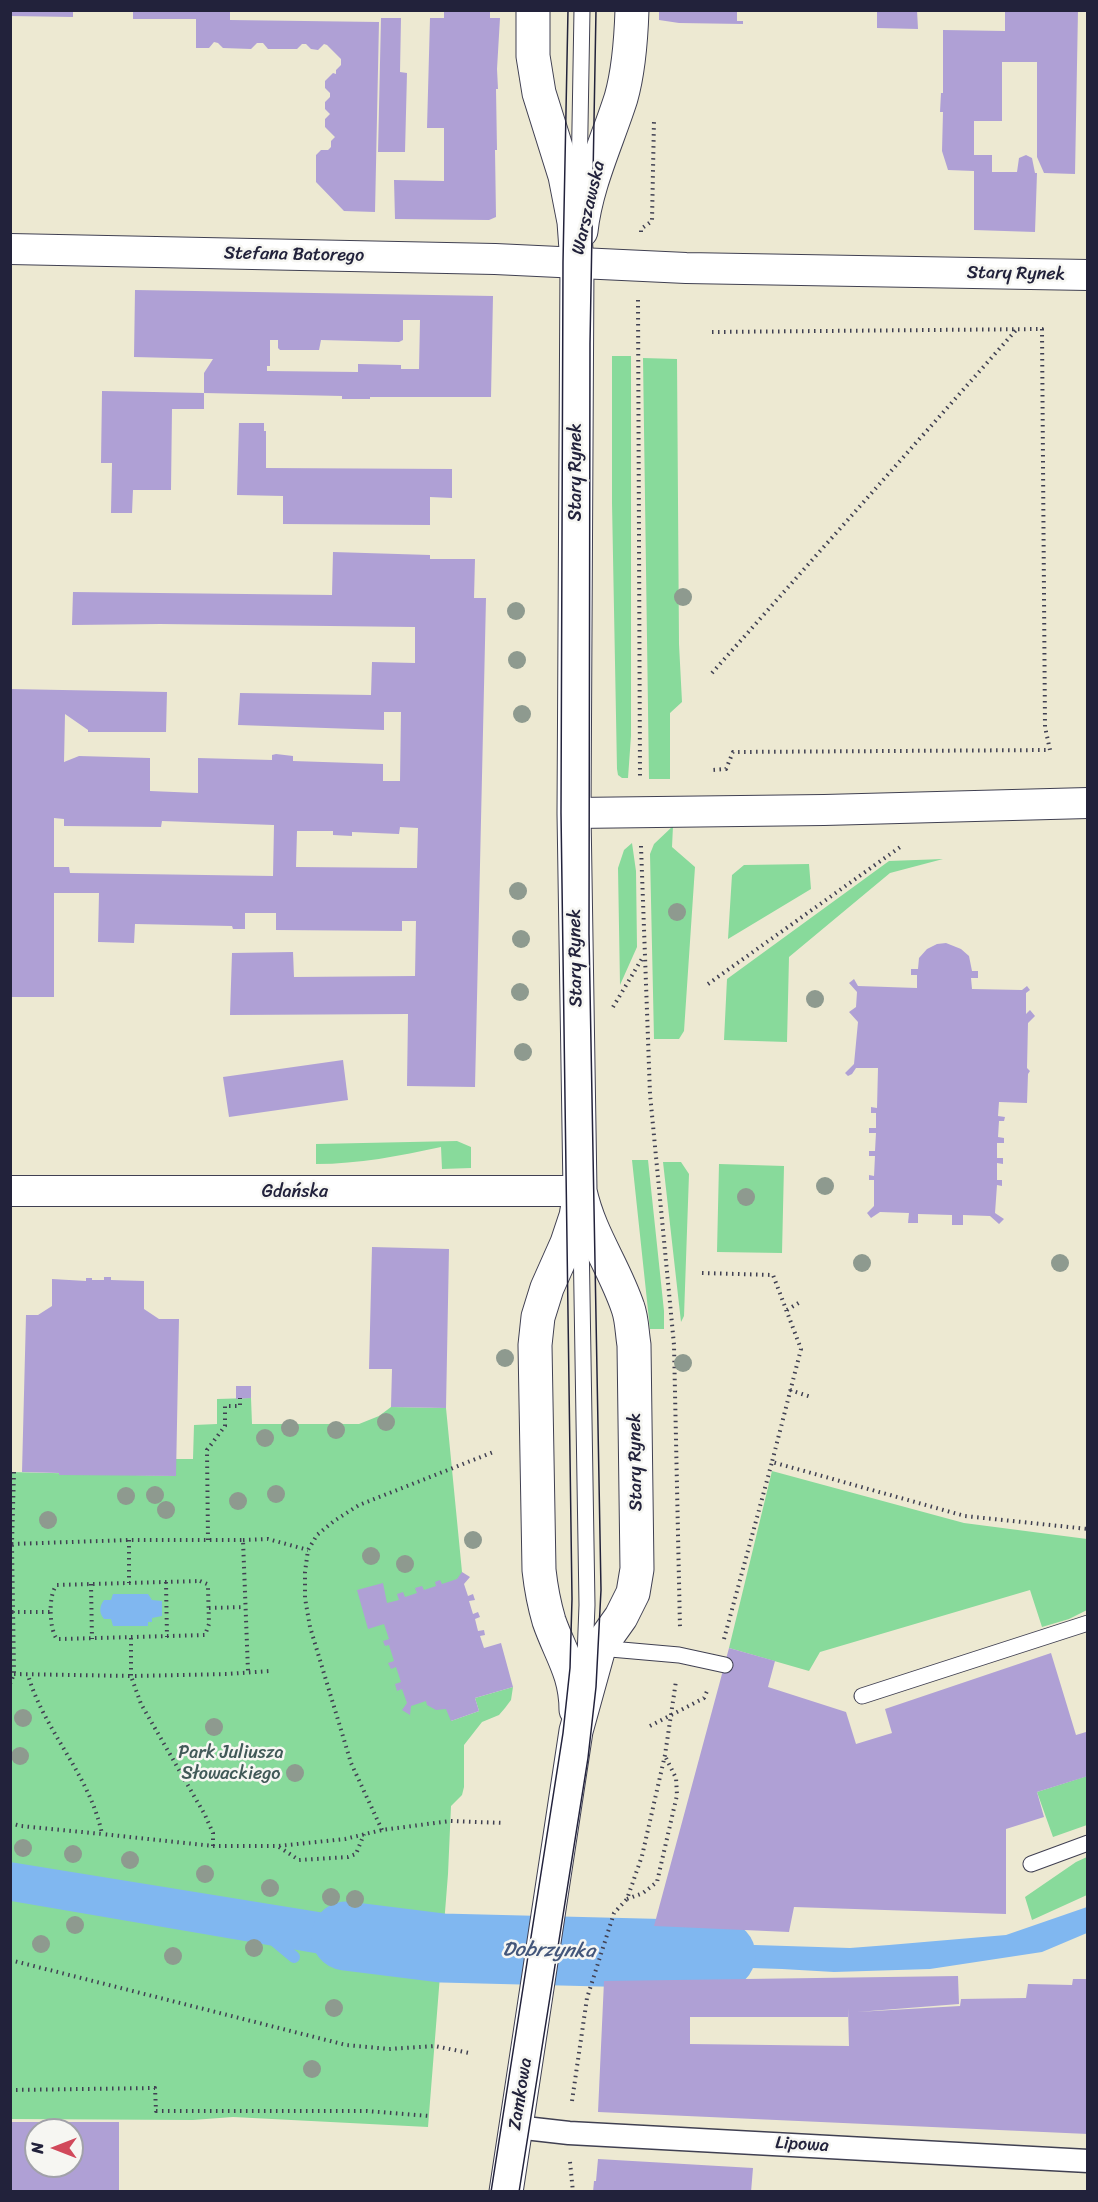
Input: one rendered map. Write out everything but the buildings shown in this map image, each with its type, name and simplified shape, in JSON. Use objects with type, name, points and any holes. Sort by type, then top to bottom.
[{"type":"street","name":"Warszawska","points":[[532,10],[533,56],[539,93],[565,176],[574,222],[577,263]]},
{"type":"street","name":"Warszawska","points":[[577,263],[581,223],[592,178],[621,97],[628,62],[632,10]]},
{"type":"street","name":"Stefana Batorego","points":[[10,249],[495,259],[577,263]]},
{"type":"street","name":"Stary Rynek","points":[[576,1731],[576,1697],[570,1668],[550,1623],[539,1570],[535,1346],[538,1317],[576,1216],[580,1191],[574,813],[577,263],[709,268],[1088,275]]},
{"type":"street","points":[[574,813],[1088,803]]},
{"type":"street","name":"Gdańska","points":[[10,1191],[580,1191]]},
{"type":"street","name":"Stary Rynek","points":[[549,1911],[576,1731],[599,1648],[621,1617],[633,1593],[638,1569],[634,1345],[629,1310],[616,1277],[585,1215],[580,1191]]},
{"type":"street","name":"Zamkowa","points":[[506,2192],[549,1911]]},
{"type":"street","name":"Lipowa","points":[[516,2127],[569,2133],[1088,2161]]},
{"type":"lane","points":[[577,263],[582,10]]},
{"type":"lane","points":[[576,1731],[583,1683],[587,1605],[580,1191]]},
{"type":"lane","points":[[861,1696],[1088,1623]]},
{"type":"lane","points":[[599,1648],[679,1654],[721,1663]]},
{"type":"lane","points":[[1031,1864],[1088,1843]]},
{"type":"path","points":[[641,229],[652,221]]},
{"type":"path","points":[[573,2192],[570,2115],[587,1998],[614,1913],[627,1899],[642,1856],[665,1755],[679,1654],[674,1345],[650,1094],[640,812],[638,290]]},
{"type":"path","points":[[711,673],[1017,329]]},
{"type":"path","points":[[711,332],[1042,329],[1045,727],[1050,750],[733,752],[726,769],[711,770]]},
{"type":"path","points":[[708,984],[903,844]]},
{"type":"path","points":[[650,1726],[704,1698],[721,1663],[801,1349],[773,1275],[702,1273]]},
{"type":"path","points":[[787,1310],[800,1302]]},
{"type":"path","points":[[790,1390],[811,1398]]},
{"type":"path","points":[[208,1540],[207,1450],[225,1426],[225,1406],[240,1406],[240,1398]]},
{"type":"path","points":[[382,1830],[351,1763],[310,1627],[305,1599],[308,1550],[318,1535],[359,1505],[496,1451]]},
{"type":"path","points":[[772,1462],[965,1516],[1088,1529]]},
{"type":"path","points":[[10,1684],[14,1674],[11,1544],[14,1472]]},
{"type":"path","points":[[11,1544],[268,1539],[308,1550]]},
{"type":"path","points":[[129,1540],[129,1583]]},
{"type":"path","points":[[243,1540],[248,1671]]},
{"type":"path","points":[[200,1581],[207,1584],[209,1624],[205,1635],[57,1638],[52,1631],[51,1594],[57,1585],[166,1582],[200,1581]]},
{"type":"path","points":[[166,1582],[167,1637]]},
{"type":"path","points":[[91,1584],[92,1638]]},
{"type":"path","points":[[209,1608],[245,1607]]},
{"type":"path","points":[[12,1612],[52,1612]]},
{"type":"path","points":[[131,1638],[131,1676],[141,1704],[206,1815],[213,1833],[213,1846]]},
{"type":"path","points":[[14,1674],[131,1676],[270,1671]]},
{"type":"path","points":[[28,1675],[36,1697],[93,1800],[102,1834]]},
{"type":"path","points":[[627,1899],[643,1893],[657,1882],[677,1795],[676,1778],[665,1755]]},
{"type":"path","points":[[10,1823],[213,1846],[278,1846],[345,1839],[382,1830],[450,1821],[504,1823]]},
{"type":"path","points":[[278,1846],[299,1860],[348,1857],[356,1854],[364,1834]]},
{"type":"path","points":[[10,1960],[346,2044],[389,2049],[435,2046],[469,2052]]},
{"type":"path","points":[[10,2090],[155,2088],[156,2111],[367,2111],[429,2116]]},
{"type":"green space","points":[[612,356],[631,356],[631,736],[628,778],[618,775],[617,769]]},
{"type":"green space","points":[[643,358],[677,359],[679,644],[682,702],[670,713],[670,779],[649,779]]},
{"type":"green space","points":[[673,826],[672,847],[695,867],[684,1031],[679,1039],[654,1039],[650,854],[654,844]]},
{"type":"green space","points":[[632,843],[636,871],[637,947],[620,985],[618,868],[624,850]]},
{"type":"green space","points":[[943,859],[890,873],[789,957],[787,1042],[724,1040],[727,979],[889,861]]},
{"type":"green space","points":[[809,864],[811,889],[728,939],[732,875],[744,865]]},
{"type":"green space","points":[[457,1141],[471,1147],[471,1168],[442,1169],[441,1147],[363,1161],[316,1164],[316,1144]]},
{"type":"green space","points":[[632,1160],[648,1160],[664,1329],[650,1329]]},
{"type":"green space","points":[[663,1162],[681,1162],[689,1174],[684,1316],[681,1322]]},
{"type":"green space","points":[[719,1164],[784,1166],[782,1253],[717,1252]]},
{"type":"green space","name":"Park Juliusza Słowackiego","points":[[251,1398],[252,1424],[359,1424],[379,1416],[391,1407],[446,1408],[462,1572],[451,1721],[479,1711],[475,1698],[513,1687],[511,1700],[505,1708],[499,1715],[482,1722],[464,1745],[464,1787],[462,1795],[451,1806],[448,1874],[428,2127],[233,2117],[193,2120],[11,2119],[10,1472],[176,1476],[176,1459],[193,1459],[194,1425],[217,1424],[217,1399]]},
{"type":"green space","points":[[772,1471],[964,1523],[1087,1539],[1087,1610],[1069,1619],[1042,1627],[1030,1590],[820,1652],[809,1671],[729,1648]]},
{"type":"green space","points":[[1087,1776],[1087,1825],[1053,1837],[1037,1792]]},
{"type":"green space","points":[[1087,1857],[1087,1895],[1032,1920],[1025,1897]]},
{"type":"water","points":[[113,1594],[148,1594],[152,1600],[162,1601],[162,1616],[152,1618],[148,1626],[113,1626],[111,1619],[104,1619],[100,1610],[104,1600],[111,1600]]},
{"type":"water","points":[[10,1862],[362,1919],[444,1917],[440,1972],[413,1970],[382,1960],[373,1963],[11,1901]]},
{"type":"water","points":[[1087,1907],[1087,1933],[1042,1952],[930,1969],[834,1972],[627,1964],[628,1941],[850,1948],[1006,1935]]},
{"type":"waterway","name":"Dobrzynka","points":[[346,1936],[442,1948],[721,1955]]},
{"type":"waterway","points":[[270,1937],[294,1957]]},
{"type":"tram line","points":[[491,2192],[563,1733],[570,1668],[572,1599],[561,813],[563,262],[568,10]]},
{"type":"tram line","points":[[519,2192],[588,1758],[596,1687],[601,1590],[589,934],[590,343],[596,10]]}]
